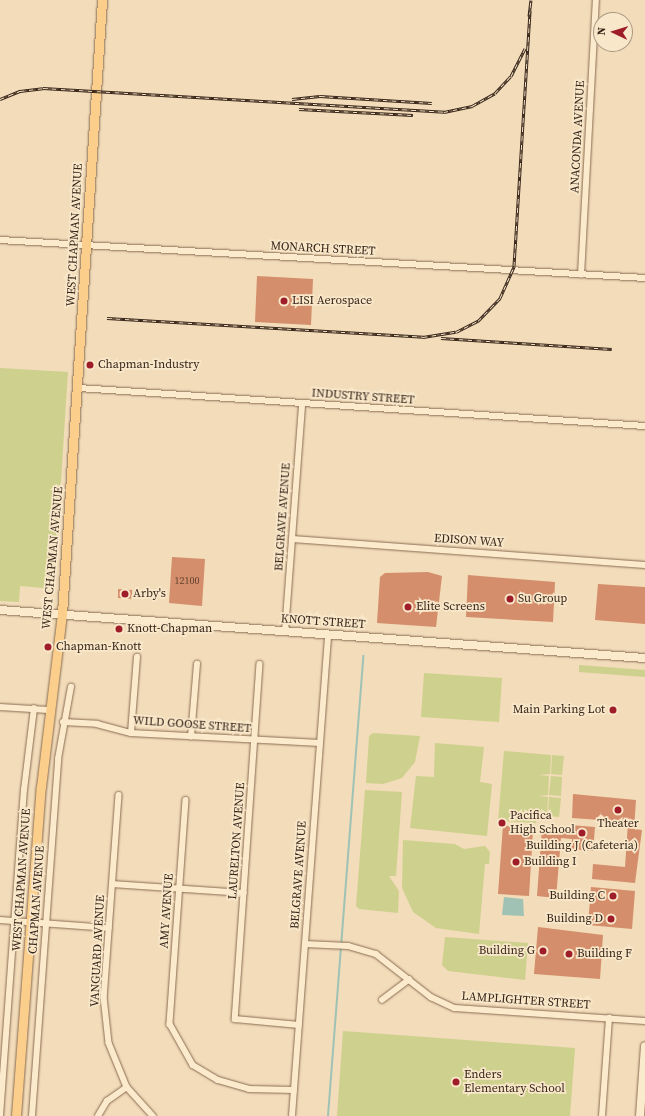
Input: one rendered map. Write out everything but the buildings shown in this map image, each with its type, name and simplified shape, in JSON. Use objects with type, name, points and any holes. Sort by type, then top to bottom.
[{"type":"main road","name":"WEST CHAPMAN AVENUE","points":[[16,1116],[48,710],[62,614],[79,388],[85,246],[102,0]]},
{"type":"main road","name":"KNOTT STREET","points":[[0,610],[645,658]]},
{"type":"main road","points":[[640,1116],[645,1046]]},
{"type":"street","name":"ANACONDA AVENUE","points":[[580,275],[596,0]]},
{"type":"street","name":"MONARCH STREET","points":[[0,240],[645,278]]},
{"type":"street","name":"INDUSTRY STREET","points":[[79,388],[645,426]]},
{"type":"street","name":"BELGRAVE AVENUE","points":[[286,632],[302,404]]},
{"type":"street","name":"EDISON WAY","points":[[292,539],[645,564]]},
{"type":"street","name":"BELGRAVE AVENUE","points":[[292,1116],[328,635]]},
{"type":"street","points":[[131,733],[137,657]]},
{"type":"street","points":[[191,737],[196,664]]},
{"type":"street","name":"LAURELTON AVENUE","points":[[260,664],[235,1019],[299,1025]]},
{"type":"street","name":"CHAPMAN AVENUE","points":[[32,1116],[63,722],[71,687]]},
{"type":"street","points":[[0,707],[48,710]]},
{"type":"street","name":"CHAPMAN AVENUE","points":[[0,1116],[15,921],[34,709]]},
{"type":"street","name":"WILD GOOSE STREET","points":[[63,722],[97,724],[131,733],[320,742]]},
{"type":"street","name":"VANGUARD AVENUE","points":[[119,795],[104,996],[109,1043],[127,1086],[153,1116]]},
{"type":"street","name":"AMY AVENUE","points":[[186,800],[170,1024],[193,1065],[218,1080],[249,1088],[294,1090]]},
{"type":"street","points":[[112,884],[244,893]]},
{"type":"street","points":[[0,920],[109,928]]},
{"type":"street","name":"LAMPLIGHTER STREET","points":[[305,944],[348,946],[376,954],[431,997],[455,1008],[645,1021]]},
{"type":"street","points":[[382,1000],[409,980]]},
{"type":"street","points":[[602,1116],[609,1018]]},
{"type":"street","points":[[98,1116],[107,1101],[127,1086]]},
{"type":"green space","points":[[0,368],[68,372],[54,589],[20,586],[19,602],[0,601]]},
{"type":"green space","points":[[579,665],[645,670],[645,677],[579,672]]},
{"type":"green space","points":[[424,673],[502,678],[499,722],[421,717]]},
{"type":"green space","points":[[373,733],[420,736],[415,762],[402,778],[383,784],[366,783],[369,736]]},
{"type":"green space","points":[[435,743],[484,747],[480,782],[492,784],[487,836],[410,828],[416,776],[434,777]]},
{"type":"green space","points":[[504,751],[551,755],[550,774],[539,775],[549,776],[548,795],[538,796],[548,797],[547,816],[537,816],[536,823],[498,821]]},
{"type":"green space","points":[[552,755],[564,756],[562,775],[551,774]]},
{"type":"green space","points":[[551,776],[562,777],[561,796],[549,795]]},
{"type":"green space","points":[[365,790],[402,792],[396,876],[389,876],[399,891],[398,913],[359,909],[356,906]]},
{"type":"green space","points":[[549,797],[561,798],[559,817],[548,816]]},
{"type":"green space","points":[[403,840],[455,844],[464,849],[485,846],[490,852],[489,864],[485,864],[479,934],[436,928],[413,912],[402,888]]},
{"type":"green space","points":[[445,937],[528,943],[525,980],[448,971],[442,965]]},
{"type":"green space","name":"Enders Elementary School","points":[[343,1031],[575,1048],[570,1116],[337,1116]]},
{"type":"shaded area","points":[[504,897],[523,899],[524,916],[502,915]]},
{"type":"waterway","points":[[328,1116],[363,656]]},
{"type":"railway","points":[[529,16],[531,0]]},
{"type":"railway","points":[[107,318],[423,337],[456,332],[478,321],[500,298],[514,266],[530,10]]},
{"type":"railway","points":[[0,99],[20,91],[43,88],[444,112],[472,106],[495,93],[511,76],[525,48]]},
{"type":"railway","points":[[292,99],[320,96],[432,103]]},
{"type":"railway","points":[[299,109],[413,115]]},
{"type":"railway","points":[[441,338],[612,349]]},
{"type":"place","name":"LISI Aerospace","points":[[284,301]]},
{"type":"place","name":"Chapman-Industry","points":[[90,365]]},
{"type":"place","name":"Arby's","points":[[125,594]]},
{"type":"place","name":"Su Group","points":[[510,599]]},
{"type":"place","name":"Elite Screens","points":[[408,607]]},
{"type":"place","name":"Knott-Chapman","points":[[119,629]]},
{"type":"place","name":"Chapman-Knott","points":[[48,647]]},
{"type":"place","name":"Main Parking Lot","points":[[613,710]]},
{"type":"place","name":"Theater","points":[[618,810]]},
{"type":"place","name":"Pacifica High School","points":[[502,823]]},
{"type":"place","name":"Building J (Cafeteria)","points":[[582,833]]},
{"type":"place","name":"Building I","points":[[516,862]]},
{"type":"place","name":"Building C","points":[[613,896]]},
{"type":"place","name":"Building D","points":[[611,919]]},
{"type":"place","name":"Building G","points":[[543,951]]},
{"type":"place","name":"Building F","points":[[569,954]]},
{"type":"place","name":"Enders Elementary School","points":[[456,1082]]}]
